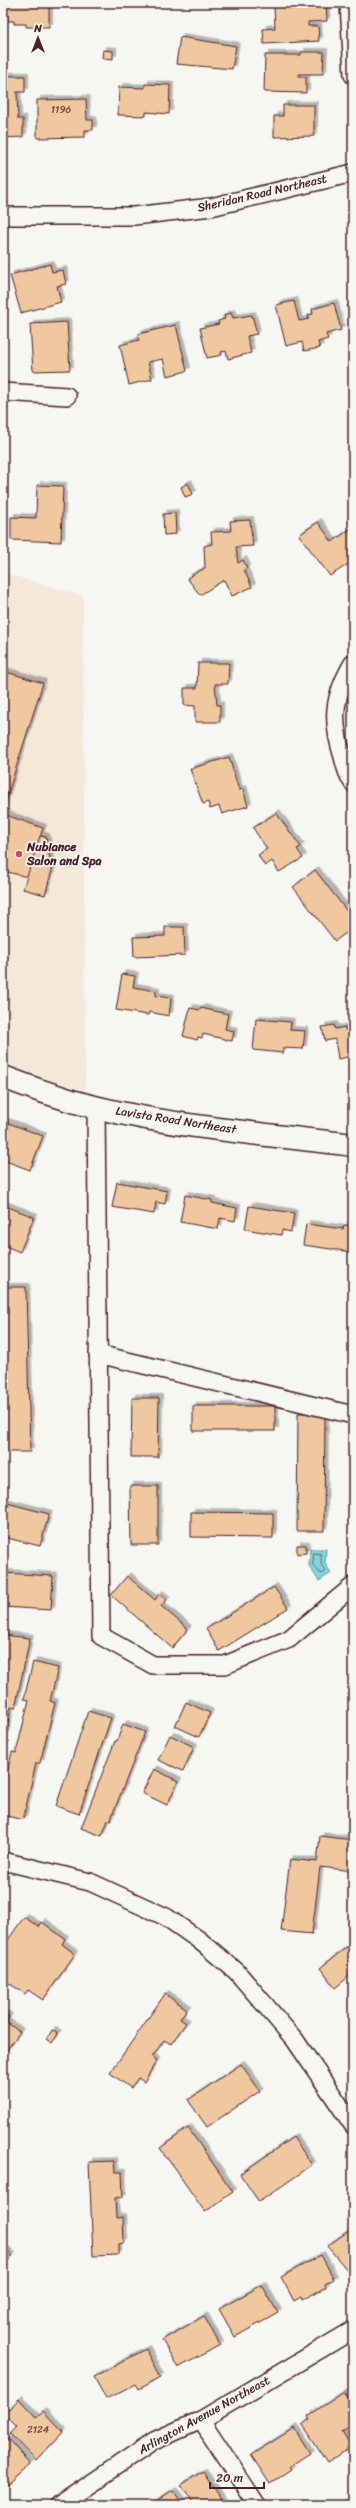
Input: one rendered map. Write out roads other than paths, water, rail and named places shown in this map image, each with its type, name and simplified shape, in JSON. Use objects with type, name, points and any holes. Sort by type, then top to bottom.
[{"type":"main road","name":"Lavista Road Northeast","points":[[3,1077],[72,1101],[96,1106],[196,1125],[353,1145]]},
{"type":"street","points":[[349,3],[353,75]]},
{"type":"street","name":"Sheridan Road Northeast","points":[[3,216],[134,216],[211,207],[353,173]]},
{"type":"street","points":[[3,392],[68,396]]},
{"type":"street","points":[[353,663],[338,693],[334,723],[336,738],[353,783]]},
{"type":"street","points":[[96,1106],[101,1636],[153,1665],[226,1666],[289,1639],[353,1586]]},
{"type":"street","points":[[98,1354],[353,1415]]},
{"type":"street","points":[[3,1861],[90,1882],[166,1917],[199,1940],[236,1971],[295,2040],[353,2125]]},
{"type":"street","name":"Arlington Avenue Northeast","points":[[59,2505],[154,2440],[201,2420],[353,2330]]},
{"type":"street","points":[[201,2420],[257,2505]]},
{"type":"water","points":[[310,1549],[326,1549],[325,1563],[331,1573],[319,1581],[309,1566]]},
{"type":"place","name":"Nubiance Salon and Spa","points":[[19,854]]}]
